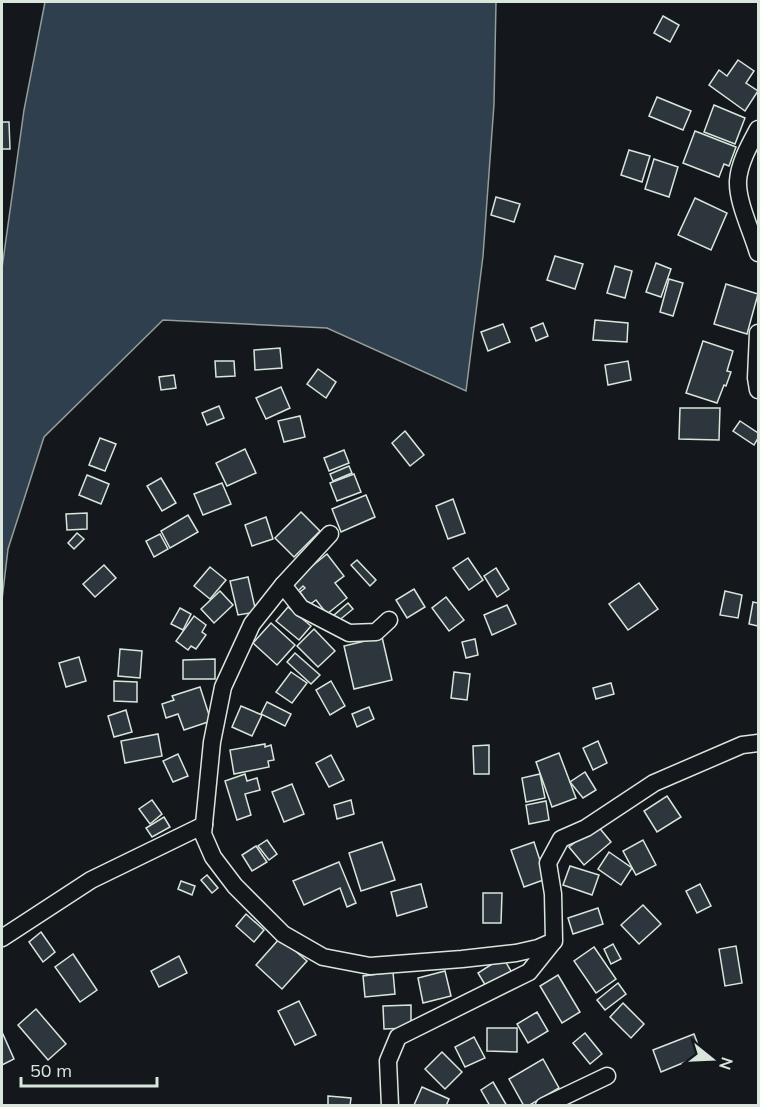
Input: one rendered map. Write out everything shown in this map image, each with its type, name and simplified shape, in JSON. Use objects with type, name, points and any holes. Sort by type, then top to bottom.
[{"type":"street","points":[[759,129],[748,148],[738,180],[741,199],[759,253]]},
{"type":"street","points":[[759,333],[756,378],[759,390]]},
{"type":"street","points":[[330,534],[283,585],[252,624],[223,687],[212,742],[203,834],[213,857],[235,886],[283,934],[323,957],[370,966],[408,964],[516,953],[538,948],[554,941]]},
{"type":"street","points":[[283,585],[301,608],[349,633],[376,632],[389,620]]},
{"type":"street","points":[[390,1106],[388,1061],[398,1037],[529,972],[554,941],[553,894],[548,863],[561,839],[586,828],[654,783],[742,745],[759,743]]},
{"type":"street","points":[[2,938],[91,880],[204,825]]},
{"type":"street","points":[[544,1106],[607,1076]]},
{"type":"water","points":[[45,2],[496,2],[494,104],[483,256],[466,391],[327,328],[163,320],[44,437],[8,549],[2,600],[2,268],[24,110]]},
{"type":"building","points":[[663,16],[679,25],[670,42],[654,33]]},
{"type":"building","points":[[738,60],[754,71],[746,83],[758,91],[745,111],[709,85],[719,70],[727,76]]},
{"type":"building","points":[[657,97],[691,111],[683,130],[649,116]]},
{"type":"building","points":[[714,105],[745,118],[735,144],[704,132]]},
{"type":"building","points":[[2,122],[9,122],[10,149],[2,149]]},
{"type":"building","points":[[695,131],[736,147],[729,166],[724,164],[719,177],[683,163]]},
{"type":"building","points":[[629,150],[650,156],[642,182],[621,175]]},
{"type":"building","points":[[654,159],[678,167],[669,197],[645,189]]},
{"type":"building","points":[[496,197],[520,204],[514,222],[491,215]]},
{"type":"building","points":[[695,198],[727,213],[711,250],[678,235]]},
{"type":"building","points":[[555,256],[583,264],[575,289],[547,280]]},
{"type":"building","points":[[656,263],[671,269],[661,297],[646,292]]},
{"type":"building","points":[[615,266],[632,271],[625,298],[607,293]]},
{"type":"building","points":[[669,279],[683,283],[673,316],[660,312]]},
{"type":"building","points":[[726,284],[758,294],[747,334],[714,324]]},
{"type":"building","points":[[595,320],[628,323],[627,342],[593,340]]},
{"type":"building","points":[[543,323],[548,336],[536,341],[531,328]]},
{"type":"building","points":[[503,324],[510,342],[488,351],[481,332]]},
{"type":"building","points":[[703,341],[733,351],[727,371],[731,372],[717,403],[686,393]]},
{"type":"building","points":[[280,348],[282,368],[255,370],[254,350]]},
{"type":"building","points":[[215,361],[234,361],[235,376],[216,377]]},
{"type":"building","points":[[628,361],[631,380],[608,385],[605,365]]},
{"type":"building","points":[[318,369],[336,382],[326,398],[307,384]]},
{"type":"building","points":[[174,375],[176,388],[161,390],[159,377]]},
{"type":"building","points":[[281,387],[290,408],[266,419],[256,398]]},
{"type":"building","points":[[219,406],[224,418],[207,425],[202,413]]},
{"type":"building","points":[[680,408],[720,408],[719,440],[679,439]]},
{"type":"building","points":[[300,416],[305,437],[284,442],[278,421]]},
{"type":"building","points":[[740,421],[758,433],[754,445],[733,431]]},
{"type":"building","points":[[405,431],[424,455],[410,466],[392,443]]},
{"type":"building","points":[[100,438],[116,444],[105,471],[89,465]]},
{"type":"building","points":[[245,449],[256,473],[227,486],[216,463]]},
{"type":"building","points":[[344,450],[349,463],[329,471],[324,458]]},
{"type":"building","points":[[349,466],[352,473],[333,481],[330,474]]},
{"type":"building","points":[[354,474],[361,492],[337,501],[330,483]]},
{"type":"building","points":[[87,475],[109,484],[101,504],[79,495]]},
{"type":"building","points":[[161,478],[176,503],[162,511],[147,486]]},
{"type":"building","points":[[222,483],[231,504],[203,515],[194,494]]},
{"type":"building","points":[[366,495],[375,517],[341,532],[332,509]]},
{"type":"building","points":[[453,499],[465,533],[448,539],[436,506]]},
{"type":"building","points":[[301,512],[320,531],[294,557],[275,538]]},
{"type":"building","points":[[87,513],[87,529],[67,530],[66,514]]},
{"type":"building","points":[[188,515],[198,532],[170,548],[161,531]]},
{"type":"building","points":[[266,517],[273,539],[252,546],[245,525]]},
{"type":"building","points":[[77,533],[84,539],[74,549],[68,543]]},
{"type":"building","points":[[160,534],[168,549],[154,557],[146,541]]},
{"type":"building","points":[[327,554],[344,576],[335,583],[347,598],[327,614],[316,600],[309,605],[300,592],[305,588],[303,586],[298,591],[291,583]]},
{"type":"building","points":[[468,558],[483,580],[469,590],[453,568]]},
{"type":"building","points":[[357,560],[376,580],[370,586],[351,565]]},
{"type":"building","points":[[104,565],[116,578],[95,597],[83,584]]},
{"type":"building","points":[[210,567],[226,580],[210,599],[194,586]]},
{"type":"building","points":[[496,568],[509,589],[497,597],[484,576]]},
{"type":"building","points":[[248,577],[256,612],[238,615],[230,581]]},
{"type":"building","points":[[639,583],[658,609],[628,630],[609,604]]},
{"type":"building","points":[[414,589],[425,607],[407,618],[396,600]]},
{"type":"building","points":[[220,591],[233,605],[214,623],[201,609]]},
{"type":"building","points":[[725,591],[742,595],[738,618],[720,615]]},
{"type":"building","points":[[446,597],[464,620],[449,631],[432,608]]},
{"type":"building","points":[[753,602],[758,603],[758,626],[749,624]]},
{"type":"building","points":[[348,603],[353,609],[337,622],[333,616]]},
{"type":"building","points":[[507,605],[516,624],[492,635],[484,615]]},
{"type":"building","points":[[288,607],[311,626],[299,640],[276,621]]},
{"type":"building","points":[[180,608],[191,614],[183,630],[171,624]]},
{"type":"building","points":[[194,616],[206,625],[202,632],[206,635],[196,649],[191,646],[188,650],[176,641]]},
{"type":"building","points":[[271,623],[295,645],[277,665],[253,643]]},
{"type":"building","points":[[314,629],[335,651],[318,667],[297,646]]},
{"type":"building","points":[[382,637],[392,680],[354,689],[344,646]]},
{"type":"building","points":[[475,639],[478,655],[466,658],[462,642]]},
{"type":"building","points":[[120,649],[142,651],[140,678],[118,676]]},
{"type":"building","points":[[295,653],[320,675],[311,684],[287,662]]},
{"type":"building","points":[[79,657],[86,681],[66,687],[59,663]]},
{"type":"building","points":[[215,659],[215,679],[183,679],[183,660]]},
{"type":"building","points":[[291,672],[307,683],[292,703],[276,692]]},
{"type":"building","points":[[454,672],[470,674],[467,700],[451,698]]},
{"type":"building","points":[[114,681],[137,682],[137,702],[114,701]]},
{"type":"building","points":[[331,681],[345,706],[330,715],[316,690]]},
{"type":"building","points":[[611,683],[614,694],[596,699],[593,688]]},
{"type":"building","points":[[200,687],[211,721],[184,730],[178,714],[166,718],[162,704],[174,700],[172,696]]},
{"type":"building","points":[[267,702],[291,714],[285,726],[261,714]]},
{"type":"building","points":[[241,706],[262,715],[252,736],[232,727]]},
{"type":"building","points":[[369,707],[374,719],[357,727],[352,714]]},
{"type":"building","points":[[126,710],[132,732],[114,737],[108,716]]},
{"type":"building","points":[[158,734],[162,756],[125,763],[121,741]]},
{"type":"building","points":[[598,741],[607,763],[593,770],[583,748]]},
{"type":"building","points":[[265,744],[265,747],[271,745],[274,760],[268,761],[269,767],[234,774],[230,750]]},
{"type":"building","points":[[489,745],[489,774],[474,774],[473,746]]},
{"type":"building","points":[[559,753],[576,798],[552,807],[536,762]]},
{"type":"building","points":[[178,754],[188,776],[173,782],[163,761]]},
{"type":"building","points":[[331,755],[344,780],[329,787],[316,763]]},
{"type":"building","points":[[585,772],[596,790],[583,798],[570,782]]},
{"type":"building","points":[[245,774],[247,781],[257,778],[260,790],[245,794],[251,815],[237,820],[225,781]]},
{"type":"building","points":[[540,774],[545,798],[526,802],[522,778]]},
{"type":"building","points":[[292,784],[304,814],[284,822],[272,792]]},
{"type":"building","points":[[667,796],[681,817],[657,832],[644,811]]},
{"type":"building","points":[[152,800],[162,814],[150,824],[139,809]]},
{"type":"building","points":[[351,800],[354,814],[337,819],[334,805]]},
{"type":"building","points":[[546,801],[549,820],[529,824],[526,805]]},
{"type":"building","points":[[164,817],[170,827],[152,837],[146,828]]},
{"type":"building","points":[[597,825],[611,842],[584,865],[569,847]]},
{"type":"building","points":[[267,840],[277,854],[269,860],[258,846]]},
{"type":"building","points":[[643,840],[656,865],[636,875],[623,851]]},
{"type":"building","points":[[382,842],[395,880],[361,891],[349,853]]},
{"type":"building","points":[[534,842],[546,879],[524,887],[511,850]]},
{"type":"building","points":[[256,846],[267,862],[252,871],[242,855]]},
{"type":"building","points":[[609,852],[632,868],[621,885],[598,869]]},
{"type":"building","points":[[339,862],[356,903],[347,907],[340,888],[304,905],[293,881]]},
{"type":"building","points":[[570,866],[599,875],[592,895],[563,885]]},
{"type":"building","points":[[207,875],[218,888],[212,893],[201,880]]},
{"type":"building","points":[[181,881],[195,886],[192,895],[178,889]]},
{"type":"building","points":[[421,884],[427,907],[397,916],[391,892]]},
{"type":"building","points":[[700,884],[711,906],[697,913],[686,891]]},
{"type":"building","points":[[483,893],[502,893],[501,923],[483,923]]},
{"type":"building","points":[[643,905],[661,924],[639,944],[621,925]]},
{"type":"building","points":[[598,908],[603,924],[573,934],[568,918]]},
{"type":"building","points":[[246,914],[264,930],[254,942],[236,926]]},
{"type":"building","points":[[41,932],[55,952],[43,962],[29,942]]},
{"type":"building","points":[[280,938],[307,961],[282,989],[256,965]]},
{"type":"building","points":[[613,944],[621,959],[611,964],[604,949]]},
{"type":"building","points":[[736,946],[742,983],[725,986],[719,949]]},
{"type":"building","points":[[594,947],[616,979],[596,993],[574,961]]},
{"type":"building","points":[[73,954],[97,990],[80,1002],[55,967]]},
{"type":"building","points":[[179,956],[187,973],[159,987],[151,971]]},
{"type":"building","points":[[503,957],[512,973],[487,988],[478,973]]},
{"type":"building","points":[[445,971],[451,996],[423,1003],[418,978]]},
{"type":"building","points":[[393,972],[395,994],[365,997],[363,976]]},
{"type":"building","points":[[558,975],[580,1012],[562,1023],[540,986]]},
{"type":"building","points":[[618,983],[626,994],[605,1010],[597,1000]]},
{"type":"building","points":[[299,1001],[316,1035],[295,1045],[278,1011]]},
{"type":"building","points":[[623,1003],[644,1024],[631,1038],[610,1017]]},
{"type":"building","points":[[411,1005],[411,1028],[384,1029],[383,1006]]},
{"type":"building","points":[[36,1009],[66,1044],[48,1060],[18,1025]]},
{"type":"building","points":[[537,1012],[548,1031],[528,1043],[517,1024]]},
{"type":"building","points":[[487,1028],[517,1028],[517,1052],[487,1051]]},
{"type":"building","points":[[2,1032],[14,1059],[2,1065]]},
{"type":"building","points":[[585,1033],[602,1054],[590,1064],[573,1043]]},
{"type":"building","points":[[694,1034],[702,1055],[661,1072],[653,1050]]},
{"type":"building","points":[[474,1037],[485,1058],[465,1067],[455,1047]]},
{"type":"building","points":[[442,1052],[462,1072],[445,1089],[425,1069]]},
{"type":"building","points":[[543,1059],[559,1088],[528,1106],[524,1106],[509,1079]]},
{"type":"building","points":[[493,1082],[507,1106],[490,1106],[481,1090]]},
{"type":"building","points":[[422,1087],[449,1099],[446,1106],[414,1105]]},
{"type":"building","points":[[328,1096],[351,1098],[350,1106],[328,1106]]}]
